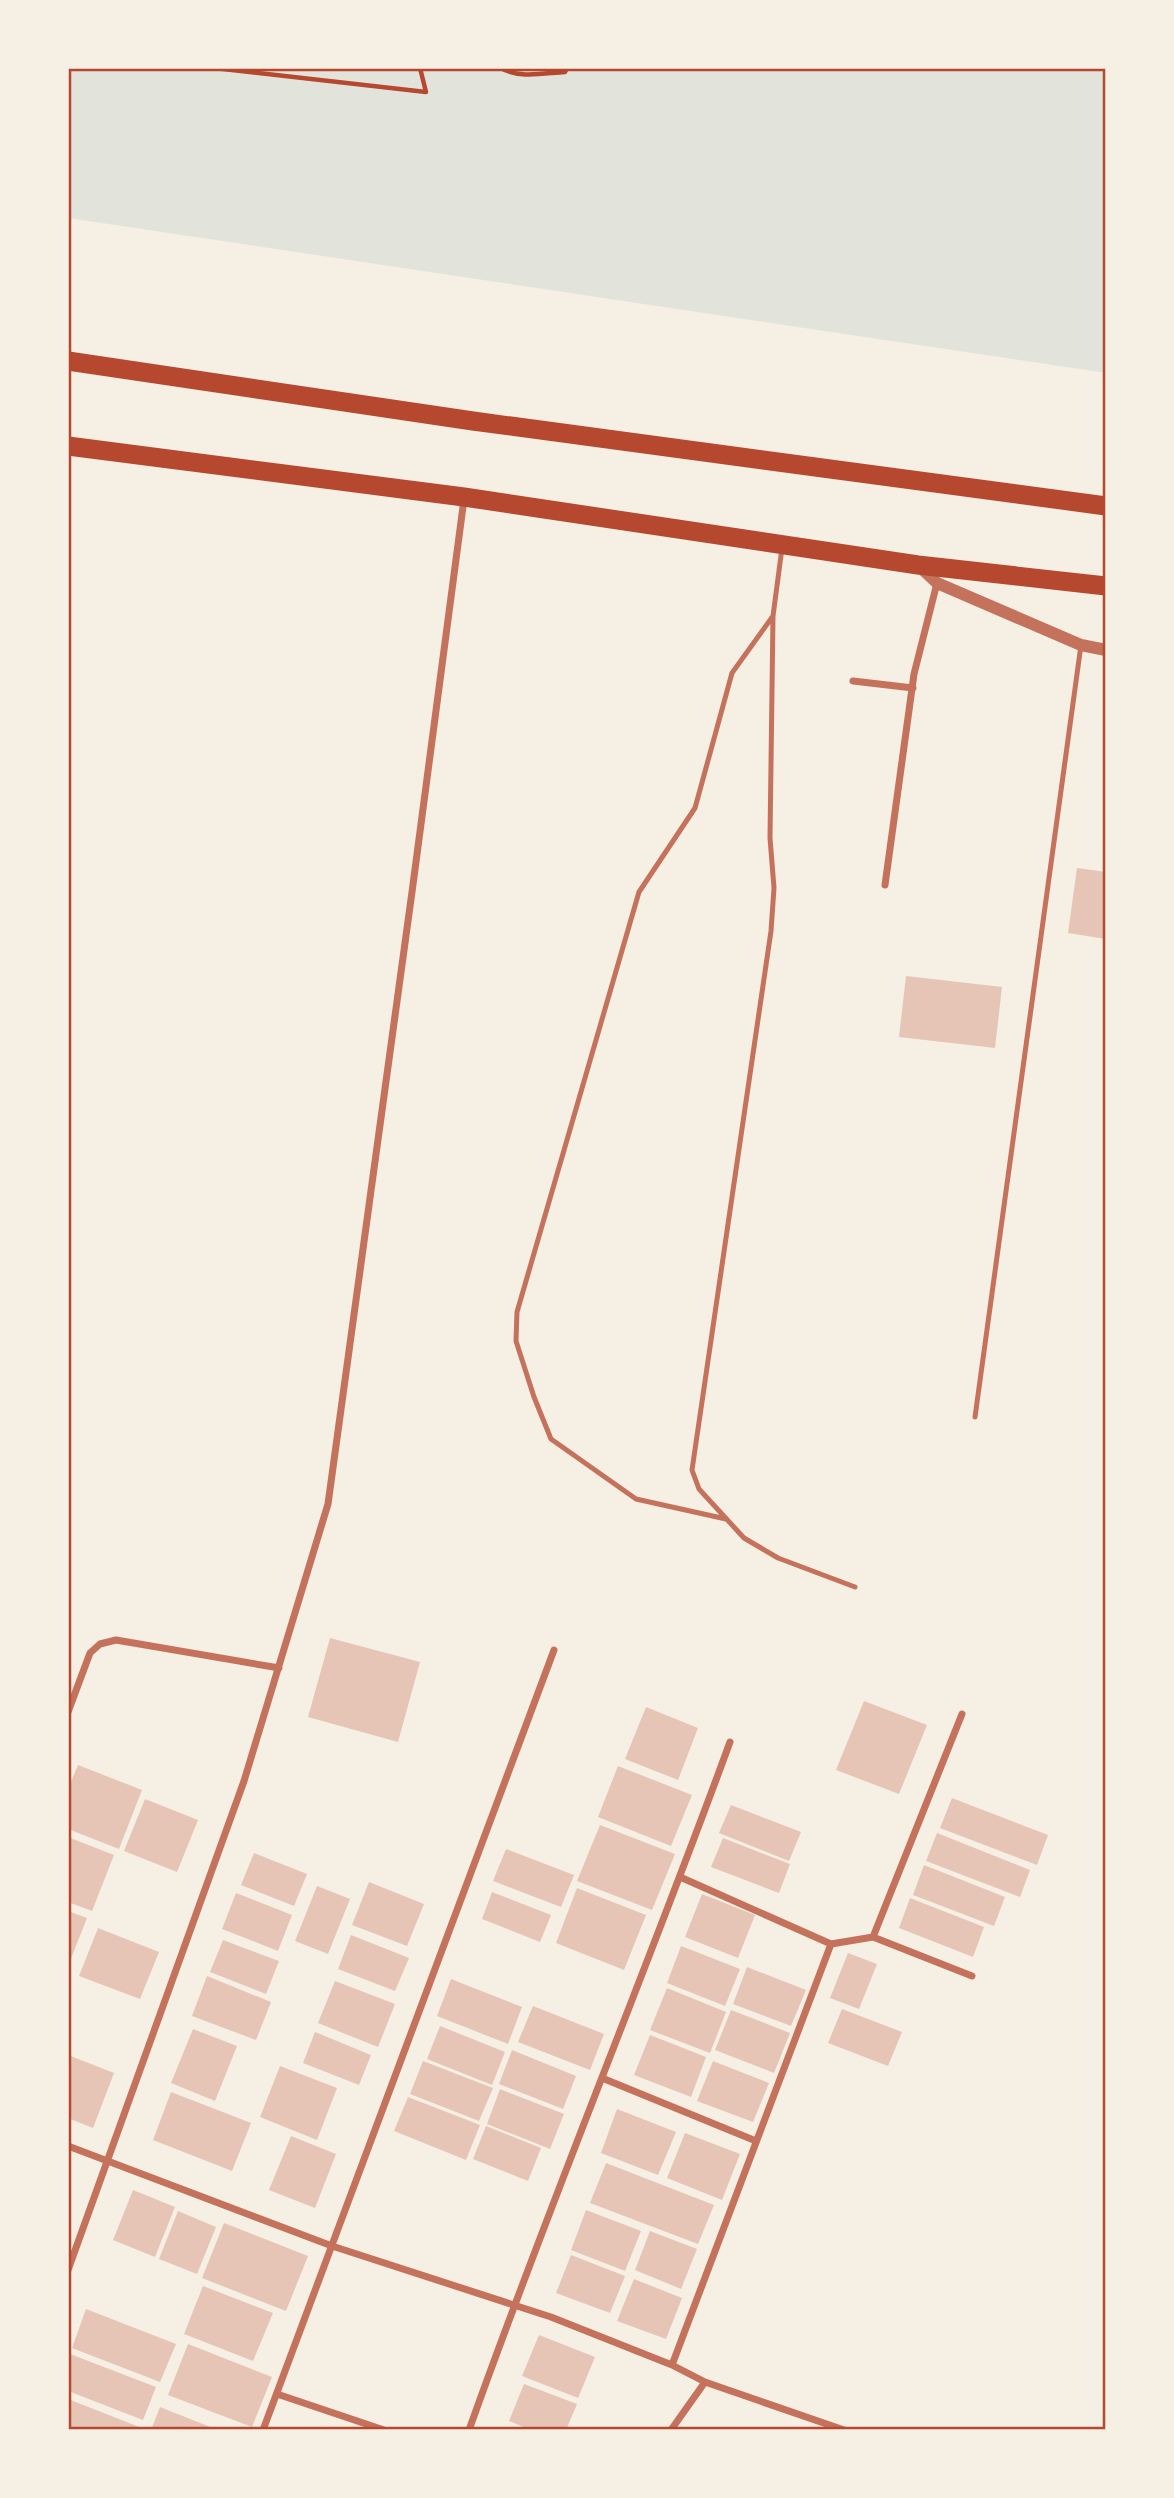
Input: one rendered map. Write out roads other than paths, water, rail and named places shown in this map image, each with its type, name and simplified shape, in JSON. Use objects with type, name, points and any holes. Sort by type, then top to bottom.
[{"type":"highway","points":[[68,361],[473,421],[1106,506]]},
{"type":"highway","points":[[68,446],[464,497],[918,565],[1106,586]]},
{"type":"street","points":[[68,2270],[110,2160],[244,1781],[328,1504],[464,497]]},
{"type":"street","points":[[918,565],[937,583],[1081,645],[1106,650]]},
{"type":"street","points":[[885,885],[913,688],[937,583]]},
{"type":"street","points":[[853,681],[913,688]]},
{"type":"street","points":[[68,1712],[90,1653],[100,1644],[116,1640],[279,1668]]},
{"type":"street","points":[[263,2430],[554,1650]]},
{"type":"street","points":[[873,1937],[962,1714]]},
{"type":"street","points":[[469,2430],[514,2304],[730,1741]]},
{"type":"street","points":[[680,1877],[831,1944],[873,1937],[972,1976]]},
{"type":"street","points":[[672,2365],[831,1944]]},
{"type":"street","points":[[602,2078],[756,2141]]},
{"type":"street","points":[[68,2146],[332,2246],[514,2304],[672,2365],[705,2382],[844,2430]]},
{"type":"street","points":[[671,2430],[705,2382]]},
{"type":"street","points":[[276,2394],[384,2430]]},
{"type":"lane","points":[[783,545],[773,616],[770,838],[774,888],[771,931],[692,1470],[699,1489],[744,1538],[778,1558],[855,1587]]},
{"type":"lane","points":[[726,1519],[636,1499],[551,1439],[516,1340],[517,1312],[639,892],[695,808],[732,673],[773,616]]},
{"type":"lane","points":[[975,1417],[1081,645]]}]
